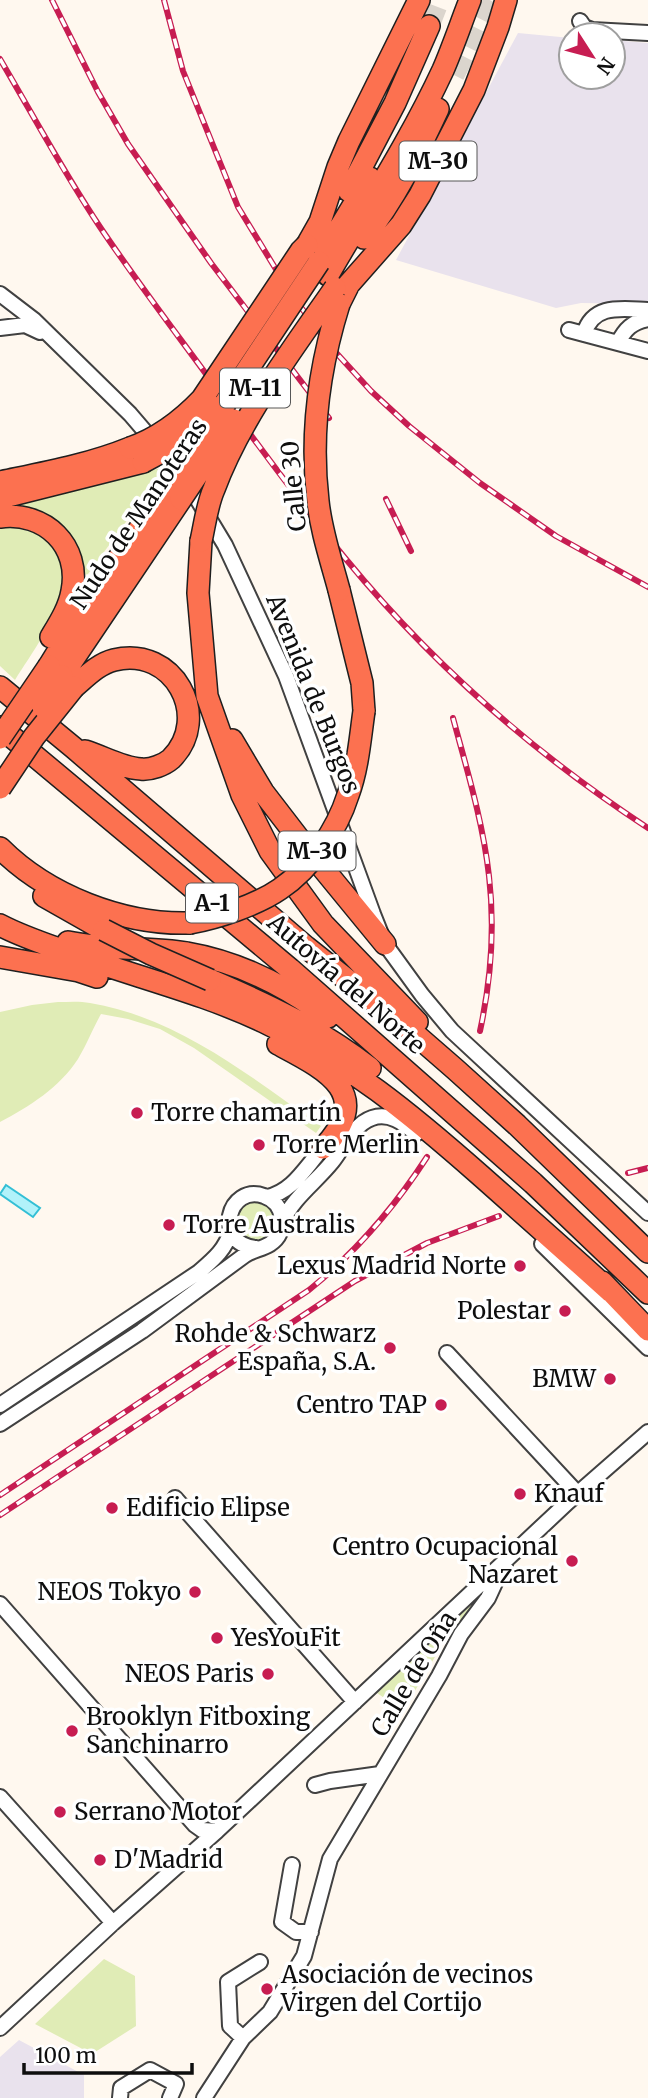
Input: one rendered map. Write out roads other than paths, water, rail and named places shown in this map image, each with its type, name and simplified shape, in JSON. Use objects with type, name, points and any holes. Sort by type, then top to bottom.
[{"type":"highway","points":[[341,159],[349,123],[407,0]]},
{"type":"highway","name":"Calle 30","points":[[7,855],[45,884],[115,913],[158,923],[190,923],[221,916],[279,890],[299,873],[332,831],[349,794],[359,751],[364,711],[362,683],[326,544],[318,502],[314,439],[322,368],[324,267],[320,222],[341,159],[419,0]]},
{"type":"highway","points":[[324,267],[434,58],[456,0]]},
{"type":"highway","points":[[324,267],[361,222],[423,110],[444,68],[470,0]]},
{"type":"highway","points":[[324,267],[393,219],[439,135],[481,44],[493,0]]},
{"type":"highway","name":"Calle 30","points":[[191,410],[211,388],[299,254],[349,284],[401,225],[420,195],[474,90],[506,0]]},
{"type":"highway","points":[[429,26],[324,267],[301,336],[224,463],[209,501],[201,541],[198,593],[207,696],[242,795],[270,851],[323,924],[446,1052],[455,1069]]},
{"type":"highway","points":[[0,498],[118,469],[137,455],[161,447],[176,436],[201,411],[304,255],[324,267],[351,260],[407,171],[454,75]]},
{"type":"highway","name":"Nudo de Manoteras","points":[[176,493],[209,425],[324,267]]},
{"type":"highway","name":"Nudo de Manoteras","points":[[56,672],[94,593],[176,493],[324,267]]},
{"type":"highway","name":"Nudo de Manoteras","points":[[0,482],[137,455],[191,410]]},
{"type":"highway","points":[[0,517],[26,519],[53,531],[63,540],[74,568],[72,592],[64,615],[56,672],[34,737],[0,788]]},
{"type":"highway","points":[[0,721],[56,672],[93,670],[112,660],[136,657],[155,662],[174,678],[184,696],[188,715],[187,733],[180,749],[165,764],[144,770],[121,765],[100,755],[74,748]]},
{"type":"highway","points":[[204,659],[232,740],[263,792],[385,944]]},
{"type":"highway","name":"M-11","points":[[0,738],[56,672]]},
{"type":"highway","name":"M-11","points":[[0,774],[56,672]]},
{"type":"highway","name":"Autovía del Norte","points":[[1,687],[306,947],[455,1069],[648,1252]]},
{"type":"highway","name":"Autovía del Norte","points":[[0,727],[290,969],[421,1083],[533,1183],[648,1293]]},
{"type":"highway","points":[[7,855],[19,876],[38,892],[104,930],[151,954],[251,997],[346,1050],[436,1122],[512,1190],[550,1226],[648,1330]]},
{"type":"highway","points":[[0,920],[63,941],[94,947],[186,953],[247,970],[305,1001],[421,1083]]},
{"type":"highway","points":[[0,925],[37,942],[213,1000],[286,1032],[328,1056],[407,1111],[611,1292]]},
{"type":"highway","points":[[0,956],[39,956],[150,980]]},
{"type":"highway","points":[[0,956],[79,971],[205,1013],[252,1031],[314,1065],[338,1082],[345,1102],[345,1115],[339,1129],[323,1148]]},
{"type":"highway","points":[[481,1175],[547,1247]]},
{"type":"street","points":[[627,32],[648,33]]},
{"type":"street","name":"Avenida de Burgos","points":[[0,294],[34,320],[130,414],[184,477],[225,545],[286,676],[385,944],[452,1031],[648,1213]]},
{"type":"street","points":[[584,334],[592,317],[601,311],[648,310]]},
{"type":"street","points":[[618,343],[630,326],[648,319]]},
{"type":"street","points":[[0,328],[25,325],[48,336]]},
{"type":"street","points":[[569,330],[648,351]]},
{"type":"street","points":[[283,1221],[278,1206],[267,1197],[254,1194],[237,1202],[229,1219],[231,1231],[238,1242],[249,1248],[263,1247],[275,1240],[289,1210],[365,1122],[374,1117],[397,1119],[547,1247],[648,1348]]},
{"type":"street","points":[[267,1197],[288,1188],[323,1148]]},
{"type":"street","points":[[0,1405],[132,1318],[213,1260],[226,1246],[231,1231]]},
{"type":"street","points":[[0,1424],[142,1331],[256,1248]]},
{"type":"street","points":[[132,1318],[142,1331]]},
{"type":"street","points":[[447,1353],[578,1494]]},
{"type":"street","points":[[23,1390],[32,1403]]},
{"type":"street","points":[[0,2028],[537,1531],[648,1432]]},
{"type":"street","points":[[463,1600],[496,1582],[532,1548],[578,1494]]},
{"type":"street","points":[[175,1498],[355,1702]]},
{"type":"street","name":"Calle de Oña","points":[[204,2098],[243,2038],[270,2012],[304,1955],[330,1858],[439,1676],[461,1634],[488,1598],[500,1572],[537,1531]]},
{"type":"street","points":[[0,1604],[195,1825],[200,1834],[197,1848]]},
{"type":"street","name":"Calle de Oña","points":[[315,1785],[380,1774]]},
{"type":"street","points":[[0,1797],[113,1923]]},
{"type":"street","points":[[195,1825],[202,1830],[217,1830]]},
{"type":"street","points":[[292,1865],[282,1922],[296,1932],[311,1932]]},
{"type":"street","points":[[243,2038],[230,2026],[229,1982],[260,1962]]},
{"type":"street","points":[[120,2098],[121,2088],[150,2070],[176,2084],[176,2096]]},
{"type":"water","points":[[6,1185],[40,1208],[33,1217],[0,1194]]},
{"type":"tunnel","points":[[429,26],[439,0]]},
{"type":"tunnel","points":[[454,75],[492,0]]},
{"type":"railway","points":[[52,0],[98,92],[128,144],[211,263],[329,418]]},
{"type":"railway","points":[[164,0],[183,71],[238,207],[291,294],[330,346],[371,391],[409,426],[480,483],[556,536],[648,587]]},
{"type":"railway","points":[[0,59],[100,227],[345,558],[413,634],[486,705],[565,769],[648,828]]},
{"type":"railway","points":[[386,499],[411,551]]},
{"type":"railway","points":[[453,718],[479,816],[491,895],[491,954],[480,1031]]},
{"type":"railway","points":[[0,1495],[309,1290],[343,1260],[373,1228],[427,1157]]},
{"type":"railway","points":[[628,1173],[648,1168]]},
{"type":"railway","points":[[0,1515],[355,1281],[427,1243],[499,1216]]},
{"type":"place","name":"Torre chamartín","points":[[137,1113]]},
{"type":"place","name":"Torre Merlin","points":[[259,1145]]},
{"type":"place","name":"Torre Australis","points":[[169,1225]]},
{"type":"place","name":"Lexus Madrid Norte","points":[[520,1266]]},
{"type":"place","name":"Polestar","points":[[565,1311]]},
{"type":"place","name":"Rohde & Schwarz España, S.A.","points":[[390,1348]]},
{"type":"place","name":"BMW","points":[[610,1379]]},
{"type":"place","name":"Centro TAP","points":[[441,1405]]},
{"type":"place","name":"Knauf","points":[[520,1494]]},
{"type":"place","name":"Edificio Elipse","points":[[112,1508]]},
{"type":"place","name":"Centro Ocupacional Nazaret","points":[[572,1561]]},
{"type":"place","name":"NEOS Tokyo","points":[[195,1592]]},
{"type":"place","name":"YesYouFit","points":[[217,1638]]},
{"type":"place","name":"NEOS Paris","points":[[268,1674]]},
{"type":"place","name":"Brooklyn Fitboxing Sanchinarro","points":[[72,1731]]},
{"type":"place","name":"Serrano Motor","points":[[60,1812]]},
{"type":"place","name":"D'Madrid","points":[[100,1860]]},
{"type":"place","name":"Asociación de vecinos Virgen del Cortijo","points":[[267,1989]]}]
